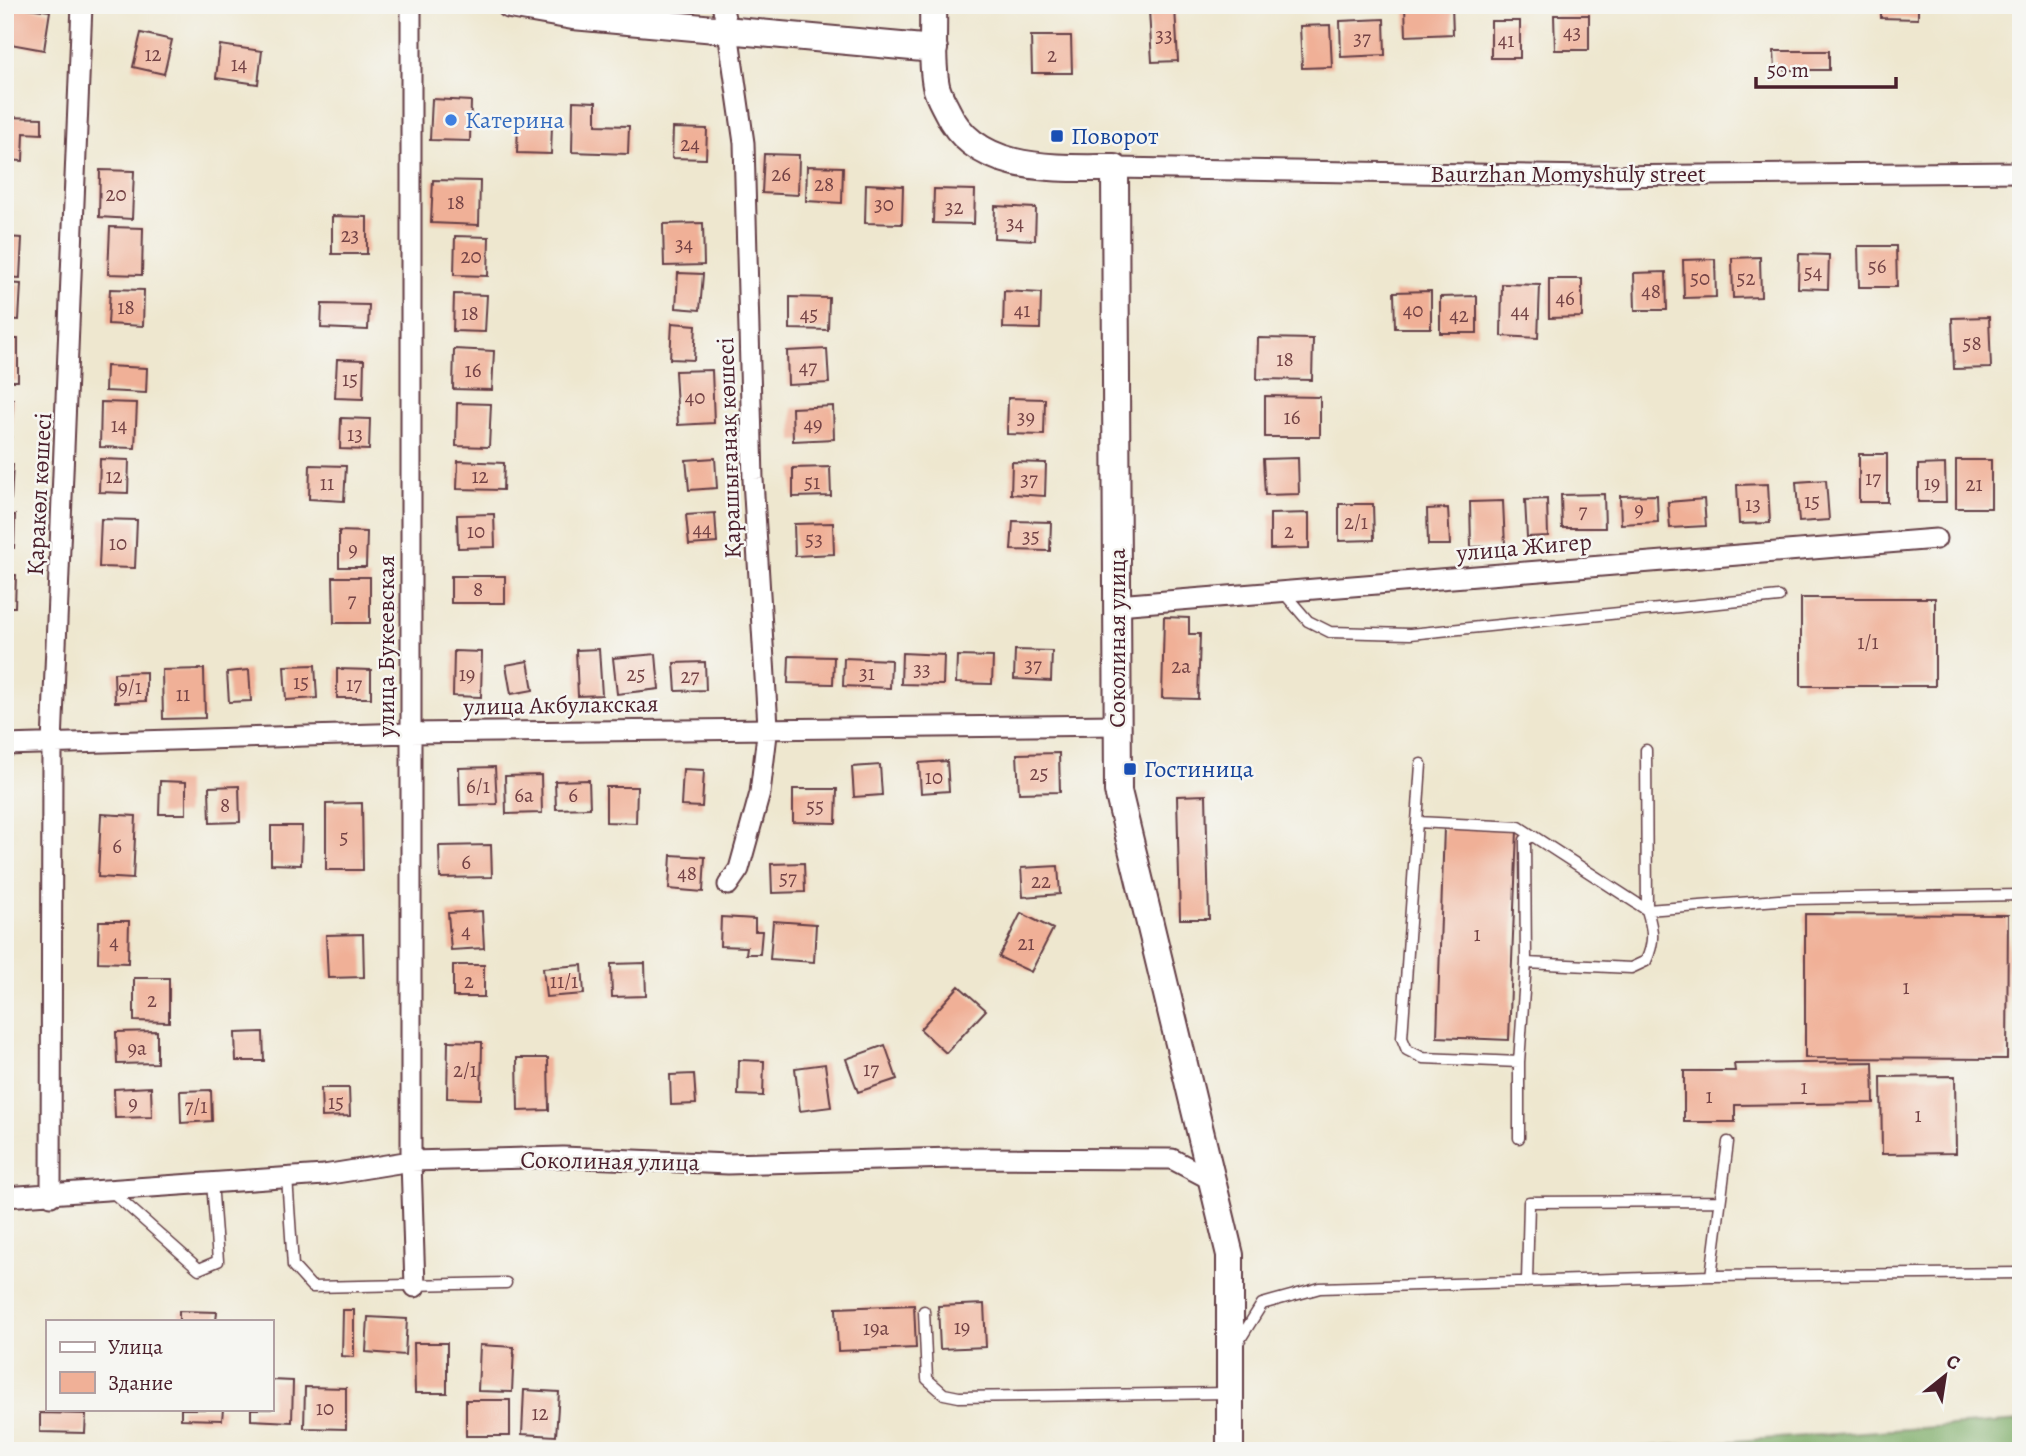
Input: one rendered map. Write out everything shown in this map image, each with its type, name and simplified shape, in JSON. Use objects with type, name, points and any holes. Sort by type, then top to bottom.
[{"type":"street","name":"Қаракөл көшесі","points":[[51,1196],[52,744],[82,5]]},
{"type":"street","name":"улица Букеевская","points":[[411,5],[411,1161],[415,1287]]},
{"type":"street","points":[[510,5],[573,16],[934,49]]},
{"type":"street","name":"Қарашығанақ көшесі","points":[[722,5],[744,143],[753,478],[768,726],[760,793],[738,869],[728,885]]},
{"type":"street","points":[[933,5],[936,88],[950,117],[967,142],[995,158],[1052,167],[1115,168]]},
{"type":"street","name":"Baurzhan Momyshuly street","points":[[1115,168],[1594,176],[2021,172]]},
{"type":"street","name":"Соколиная улица","points":[[1115,168],[1118,791],[1230,1255],[1230,1451]]},
{"type":"street","name":"улица Жигер","points":[[1117,605],[1936,539]]},
{"type":"street","name":"улица Акбулакская","points":[[5,745],[768,726],[1118,725]]},
{"type":"street","name":"Соколиная улица","points":[[5,1197],[51,1196],[287,1177],[411,1161],[564,1157],[728,1164],[954,1158],[1172,1159],[1212,1180]]},
{"type":"lane","points":[[1283,592],[1308,621],[1330,632],[1410,634],[1779,597]]},
{"type":"lane","points":[[1526,963],[1631,968],[1646,961],[1653,946],[1654,933],[1647,910],[1646,750]]},
{"type":"lane","points":[[1421,764],[1402,1038],[1407,1050],[1423,1058],[1519,1062]]},
{"type":"lane","points":[[1417,822],[1519,827],[1647,910],[1792,900],[2021,895]]},
{"type":"lane","points":[[1519,1138],[1519,1062],[1526,963],[1525,840],[1533,836]]},
{"type":"lane","points":[[1711,1276],[1728,1142]]},
{"type":"lane","points":[[287,1177],[293,1266],[312,1287],[415,1287],[506,1283]]},
{"type":"lane","points":[[109,1190],[199,1269],[218,1261],[212,1182]]},
{"type":"lane","points":[[1527,1282],[1529,1202],[1720,1201]]},
{"type":"lane","points":[[1229,1357],[1262,1304],[1320,1288],[1711,1276],[2021,1273]]},
{"type":"lane","points":[[924,1311],[927,1379],[944,1394],[971,1397],[1229,1393]]},
{"type":"green space","points":[[2021,1421],[2021,1451],[1591,1451]]},
{"type":"building","points":[[5,5],[50,11],[44,50],[5,43]]},
{"type":"building","points":[[1405,5],[1452,5],[1453,34],[1406,36]]},
{"type":"building","points":[[1881,5],[1918,5],[1918,19],[1881,18]]},
{"type":"building","points":[[1175,8],[1178,61],[1152,62],[1149,10]]},
{"type":"building","points":[[1554,15],[1589,15],[1589,50],[1555,50]]},
{"type":"building","points":[[1384,19],[1385,55],[1341,57],[1340,21]]},
{"type":"building","points":[[1491,21],[1520,21],[1520,58],[1491,58]]},
{"type":"building","points":[[1330,25],[1332,67],[1302,68],[1300,26]]},
{"type":"building","points":[[141,33],[172,40],[164,74],[133,67]]},
{"type":"building","points":[[1031,36],[1071,36],[1072,73],[1032,73]]},
{"type":"building","points":[[220,45],[262,51],[258,84],[216,78]]},
{"type":"building","points":[[1774,51],[1829,51],[1829,70],[1775,70]]},
{"type":"building","name":"Катерина","points":[[432,99],[471,101],[470,141],[430,140]]},
{"type":"building","points":[[573,101],[596,102],[596,125],[629,126],[628,154],[572,152]]},
{"type":"building","points":[[5,117],[42,118],[42,134],[24,133],[23,161],[5,160]]},
{"type":"building","points":[[518,123],[552,125],[551,154],[517,153]]},
{"type":"building","points":[[673,128],[707,129],[706,159],[672,158]]},
{"type":"building","points":[[764,154],[799,155],[798,195],[762,193]]},
{"type":"building","points":[[807,166],[843,167],[842,203],[806,201]]},
{"type":"building","points":[[100,170],[134,171],[132,219],[99,217]]},
{"type":"building","points":[[433,180],[480,181],[479,225],[431,223]]},
{"type":"building","points":[[866,184],[903,186],[902,224],[865,223]]},
{"type":"building","points":[[934,189],[975,190],[974,224],[933,223]]},
{"type":"building","points":[[995,206],[1036,208],[1035,240],[994,238]]},
{"type":"building","points":[[332,216],[367,217],[367,254],[332,254]]},
{"type":"building","points":[[703,223],[704,265],[664,266],[663,224]]},
{"type":"building","points":[[110,227],[143,228],[142,275],[108,274]]},
{"type":"building","points":[[455,236],[489,237],[488,276],[454,275]]},
{"type":"building","points":[[5,237],[22,238],[20,278],[5,277]]},
{"type":"building","points":[[1858,246],[1896,246],[1897,287],[1859,287]]},
{"type":"building","points":[[1799,254],[1829,255],[1828,289],[1798,288]]},
{"type":"building","points":[[1760,257],[1761,297],[1733,298],[1732,258]]},
{"type":"building","points":[[1715,259],[1716,297],[1684,298],[1683,260]]},
{"type":"building","points":[[1666,272],[1667,310],[1635,310],[1634,273]]},
{"type":"building","points":[[678,273],[703,274],[700,310],[676,308]]},
{"type":"building","points":[[1549,279],[1582,279],[1582,317],[1549,318]]},
{"type":"building","points":[[5,283],[21,284],[19,320],[5,319]]},
{"type":"building","points":[[1502,284],[1540,285],[1538,338],[1501,336]]},
{"type":"building","points":[[110,289],[144,290],[143,326],[108,324]]},
{"type":"building","points":[[1004,291],[1041,293],[1040,329],[1003,328]]},
{"type":"building","points":[[1431,291],[1431,328],[1395,328],[1394,292]]},
{"type":"building","points":[[454,294],[487,295],[485,332],[453,331]]},
{"type":"building","points":[[1477,296],[1477,333],[1440,333],[1440,297]]},
{"type":"building","points":[[790,297],[829,298],[828,330],[790,329]]},
{"type":"building","points":[[322,304],[369,305],[368,330],[321,328]]},
{"type":"building","points":[[1989,317],[1991,368],[1954,369],[1952,318]]},
{"type":"building","points":[[672,323],[696,325],[694,360],[670,359]]},
{"type":"building","points":[[1258,338],[1313,339],[1312,380],[1257,379]]},
{"type":"building","points":[[5,339],[18,339],[18,381],[5,381]]},
{"type":"building","points":[[454,349],[494,351],[492,390],[453,389]]},
{"type":"building","points":[[827,349],[829,383],[788,385],[787,351]]},
{"type":"building","points":[[337,359],[364,360],[363,399],[335,398]]},
{"type":"building","points":[[106,366],[147,368],[146,393],[105,391]]},
{"type":"building","points":[[712,370],[714,423],[678,425],[675,371]]},
{"type":"building","points":[[1265,396],[1320,397],[1320,437],[1265,437]]},
{"type":"building","points":[[1008,398],[1045,399],[1044,435],[1007,434]]},
{"type":"building","points":[[5,399],[13,399],[11,440],[5,440]]},
{"type":"building","points":[[101,402],[137,403],[135,448],[100,447]]},
{"type":"building","points":[[457,403],[491,404],[489,447],[456,446]]},
{"type":"building","points":[[833,406],[834,439],[793,441],[792,408]]},
{"type":"building","points":[[341,418],[370,419],[369,450],[340,449]]},
{"type":"building","points":[[1859,454],[1887,454],[1887,502],[1859,502]]},
{"type":"building","points":[[715,458],[717,488],[689,490],[686,460]]},
{"type":"building","points":[[1298,458],[1299,494],[1265,495],[1263,459]]},
{"type":"building","points":[[100,459],[129,460],[128,493],[99,492]]},
{"type":"building","points":[[1956,460],[1991,460],[1991,508],[1956,508]]},
{"type":"building","points":[[458,461],[504,463],[503,490],[457,489]]},
{"type":"building","points":[[1012,462],[1046,463],[1045,496],[1011,494]]},
{"type":"building","points":[[5,464],[13,464],[11,499],[5,498]]},
{"type":"building","points":[[1945,464],[1946,502],[1918,502],[1918,465]]},
{"type":"building","points":[[310,465],[346,466],[344,501],[309,499]]},
{"type":"building","points":[[830,467],[831,496],[793,497],[793,468]]},
{"type":"building","points":[[1826,480],[1829,520],[1799,522],[1796,482]]},
{"type":"building","points":[[1768,484],[1770,523],[1739,524],[1737,485]]},
{"type":"building","points":[[1604,494],[1605,528],[1562,528],[1561,495]]},
{"type":"building","points":[[1657,495],[1658,522],[1621,524],[1620,496]]},
{"type":"building","points":[[1547,499],[1548,536],[1527,537],[1525,500]]},
{"type":"building","points":[[1704,499],[1706,526],[1670,528],[1668,502]]},
{"type":"building","points":[[1503,501],[1505,546],[1471,547],[1470,502]]},
{"type":"building","points":[[1339,504],[1373,504],[1374,540],[1339,541]]},
{"type":"building","points":[[1448,508],[1450,545],[1428,545],[1427,509]]},
{"type":"building","points":[[715,513],[717,543],[689,545],[686,515]]},
{"type":"building","points":[[1309,513],[1309,548],[1270,549],[1270,514]]},
{"type":"building","points":[[494,514],[495,547],[458,548],[457,515]]},
{"type":"building","points":[[5,515],[15,515],[14,548],[5,547]]},
{"type":"building","points":[[101,519],[137,520],[135,568],[99,567]]},
{"type":"building","points":[[1013,521],[1051,522],[1050,551],[1011,550]]},
{"type":"building","points":[[833,523],[834,554],[795,556],[794,524]]},
{"type":"building","points":[[339,531],[367,532],[366,567],[339,567]]},
{"type":"building","points":[[5,575],[16,575],[15,607],[5,607]]},
{"type":"building","points":[[451,576],[505,576],[505,603],[451,603]]},
{"type":"building","points":[[333,577],[370,577],[370,623],[334,623]]},
{"type":"building","points":[[1801,598],[1935,598],[1935,686],[1801,686]]},
{"type":"building","points":[[1164,617],[1189,618],[1189,634],[1200,634],[1198,699],[1162,698]]},
{"type":"building","points":[[599,649],[602,695],[578,696],[576,650]]},
{"type":"building","points":[[1015,650],[1052,651],[1051,681],[1014,679]]},
{"type":"building","points":[[454,651],[482,652],[481,697],[453,696]]},
{"type":"building","points":[[902,653],[944,655],[943,685],[901,684]]},
{"type":"building","points":[[656,654],[659,689],[617,694],[613,658]]},
{"type":"building","points":[[789,656],[834,657],[833,684],[788,683]]},
{"type":"building","points":[[957,656],[993,657],[992,684],[956,683]]},
{"type":"building","points":[[844,658],[891,660],[890,688],[843,686]]},
{"type":"building","points":[[528,661],[533,690],[511,694],[506,665]]},
{"type":"building","points":[[705,662],[706,690],[676,691],[674,663]]},
{"type":"building","points":[[315,665],[317,698],[286,700],[284,666]]},
{"type":"building","points":[[204,669],[205,718],[163,719],[162,670]]},
{"type":"building","points":[[337,669],[371,670],[371,698],[337,698]]},
{"type":"building","points":[[249,670],[251,701],[229,702],[227,672]]},
{"type":"building","points":[[146,672],[146,701],[115,702],[114,673]]},
{"type":"building","points":[[5,674],[9,674],[9,709],[5,709]]},
{"type":"building","points":[[1059,753],[1060,792],[1019,793],[1017,754]]},
{"type":"building","points":[[947,761],[949,791],[921,793],[919,763]]},
{"type":"building","points":[[880,765],[882,795],[854,797],[852,767]]},
{"type":"building","points":[[495,767],[497,804],[460,805],[459,768]]},
{"type":"building","points":[[683,769],[704,770],[702,807],[681,806]]},
{"type":"building","points":[[541,775],[542,813],[506,814],[505,776]]},
{"type":"building","points":[[589,780],[590,808],[556,809],[555,781]]},
{"type":"building","points":[[160,781],[186,782],[186,814],[159,814]]},
{"type":"building","points":[[239,786],[240,822],[210,823],[209,787]]},
{"type":"building","points":[[606,787],[637,787],[636,823],[606,822]]},
{"type":"building","points":[[793,789],[837,789],[836,823],[793,822]]},
{"type":"building","points":[[1206,795],[1209,919],[1180,919],[1177,796]]},
{"type":"building","points":[[362,803],[363,870],[326,870],[326,804]]},
{"type":"building","points":[[101,814],[136,816],[133,879],[98,877]]},
{"type":"building","points":[[271,826],[302,826],[301,865],[271,864]]},
{"type":"building","points":[[1444,827],[1517,830],[1509,1040],[1437,1037]]},
{"type":"building","points":[[491,845],[492,877],[440,878],[439,846]]},
{"type":"building","points":[[671,855],[705,857],[703,892],[669,889]]},
{"type":"building","points":[[804,863],[805,892],[772,893],[771,864]]},
{"type":"building","points":[[1058,866],[1060,894],[1023,897],[1021,868]]},
{"type":"building","points":[[482,911],[484,948],[451,950],[448,913]]},
{"type":"building","points":[[1021,913],[1053,929],[1031,972],[999,957]]},
{"type":"building","points":[[1805,914],[2008,915],[2007,1059],[1805,1058]]},
{"type":"building","points":[[721,917],[755,919],[755,931],[762,931],[760,954],[746,954],[747,947],[720,946]]},
{"type":"building","points":[[99,921],[129,921],[128,963],[98,962]]},
{"type":"building","points":[[773,921],[816,924],[814,962],[770,959]]},
{"type":"building","points":[[363,934],[364,977],[328,978],[326,935]]},
{"type":"building","points":[[645,963],[646,996],[612,997],[611,964]]},
{"type":"building","points":[[453,965],[484,965],[484,997],[453,997]]},
{"type":"building","points":[[582,965],[584,994],[546,997],[543,968]]},
{"type":"building","points":[[134,978],[169,978],[169,1022],[134,1021]]},
{"type":"building","points":[[959,986],[986,1010],[946,1053],[920,1029]]},
{"type":"building","points":[[157,1031],[157,1063],[117,1064],[116,1032]]},
{"type":"building","points":[[263,1032],[264,1061],[236,1061],[235,1033]]},
{"type":"building","points":[[448,1041],[482,1042],[481,1099],[447,1098]]},
{"type":"building","points":[[885,1045],[897,1079],[858,1092],[846,1059]]},
{"type":"building","points":[[517,1058],[548,1058],[549,1110],[518,1111]]},
{"type":"building","points":[[739,1060],[764,1061],[763,1096],[738,1095]]},
{"type":"building","points":[[1873,1062],[1874,1103],[1735,1105],[1735,1122],[1684,1122],[1684,1071],[1735,1071],[1734,1064]]},
{"type":"building","points":[[825,1064],[831,1107],[800,1111],[795,1068]]},
{"type":"building","points":[[694,1074],[696,1104],[671,1105],[670,1075]]},
{"type":"building","points":[[1955,1076],[1956,1153],[1882,1154],[1881,1077]]},
{"type":"building","points":[[151,1087],[152,1117],[115,1118],[114,1089]]},
{"type":"building","points":[[321,1088],[349,1088],[350,1116],[322,1117]]},
{"type":"building","points":[[211,1090],[212,1121],[181,1123],[180,1091]]},
{"type":"building","points":[[984,1304],[986,1347],[940,1349],[938,1306]]},
{"type":"building","points":[[914,1305],[916,1348],[838,1351],[836,1308]]},
{"type":"building","points":[[343,1310],[354,1310],[354,1357],[342,1356]]},
{"type":"building","points":[[179,1311],[217,1312],[216,1320],[179,1320]]},
{"type":"building","points":[[368,1317],[407,1319],[405,1355],[366,1352]]},
{"type":"building","points":[[414,1343],[447,1343],[447,1393],[415,1393]]},
{"type":"building","points":[[480,1345],[514,1347],[512,1392],[478,1391]]},
{"type":"building","points":[[273,1380],[293,1381],[292,1422],[251,1420],[251,1410],[273,1410]]},
{"type":"building","points":[[305,1387],[346,1388],[346,1429],[304,1428]]},
{"type":"building","points":[[524,1390],[559,1392],[556,1436],[522,1434]]},
{"type":"building","points":[[466,1400],[510,1400],[510,1436],[466,1436]]},
{"type":"building","points":[[181,1410],[223,1410],[222,1420],[181,1419]]},
{"type":"building","points":[[40,1413],[86,1414],[85,1433],[40,1432]]},
{"type":"place","name":"Катерина","points":[[451,120]]},
{"type":"place","name":"Поворот","points":[[1057,136]]},
{"type":"place","name":"Гостиница","points":[[1130,769]]}]
